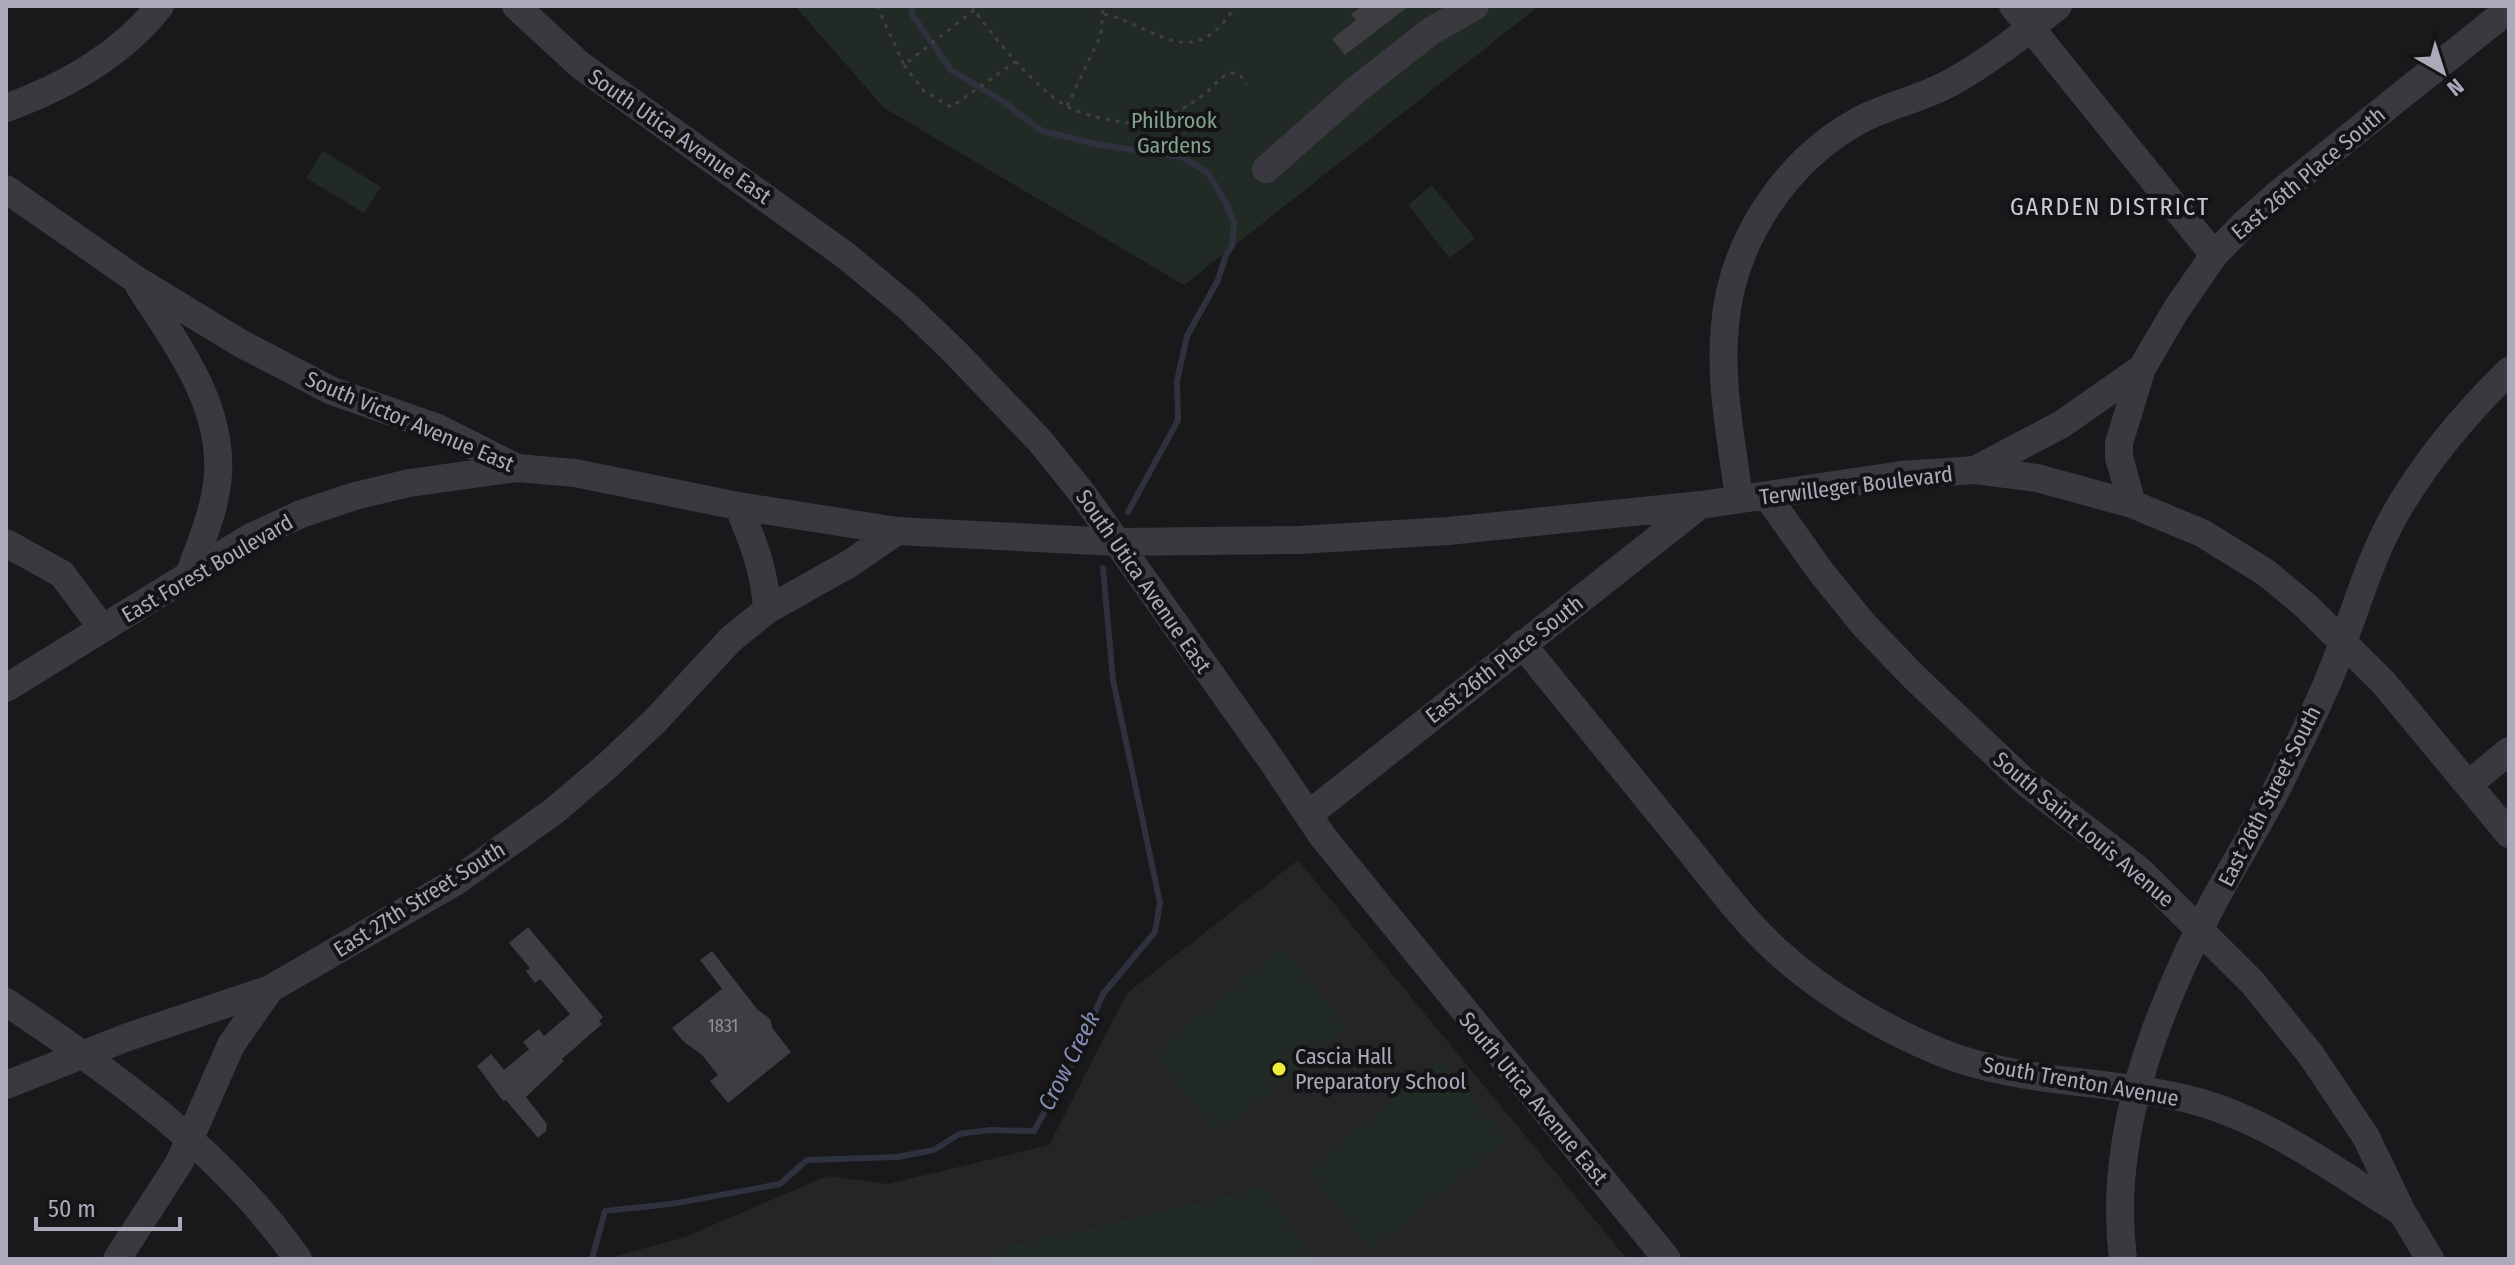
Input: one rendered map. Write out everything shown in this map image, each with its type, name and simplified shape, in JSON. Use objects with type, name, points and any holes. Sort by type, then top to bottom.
[{"type":"street","points":[[6,108],[63,84],[109,55],[160,6]]},
{"type":"street","name":"South Utica Avenue East","points":[[516,6],[580,65],[816,233],[908,307],[1040,441],[1082,493],[1308,815],[1395,928],[1667,1259]]},
{"type":"street","points":[[1266,169],[1357,89],[1431,31],[1475,6]]},
{"type":"street","points":[[2013,6],[2214,255]]},
{"type":"street","points":[[1753,498],[1725,391],[1725,323],[1731,289],[1743,251],[1764,210],[1810,156],[1832,138],[1861,120],[1949,84],[1984,63],[2058,6]]},
{"type":"street","name":"East 26th Place South","points":[[2132,504],[2119,457],[2119,443],[2142,368],[2176,310],[2214,255],[2278,194],[2509,9]]},
{"type":"street","name":"South Victor Avenue East","points":[[6,189],[135,279],[240,343],[332,391],[438,428],[517,468],[575,473],[738,506],[897,531]]},
{"type":"street","name":"South Victor Avenue East","points":[[135,279],[188,363],[215,424],[218,476],[211,509],[189,575]]},
{"type":"street","name":"East 26th Place South","points":[[1975,470],[2062,424],[2142,368]]},
{"type":"street","name":"East 26th Street South","points":[[2123,1259],[2119,1219],[2122,1175],[2135,1091],[2159,1023],[2200,929],[2280,785],[2328,680],[2372,562],[2393,518],[2429,460],[2456,425],[2509,371]]},
{"type":"street","name":"East Forest Boulevard","points":[[6,688],[251,537],[301,514],[355,496],[409,483],[517,468]]},
{"type":"street","name":"Terwilleger Boulevard","points":[[1117,542],[1299,540],[1448,531],[1701,505],[1901,475],[1975,470],[2037,478],[2132,504],[2202,533],[2265,572],[2305,605],[2383,682],[2509,834]]},
{"type":"street","name":"South Saint Louis Avenue","points":[[1753,498],[1821,572],[1864,625],[1914,677],[2024,781],[2139,870],[2252,982],[2311,1055],[2366,1137],[2402,1212],[2430,1259]]},
{"type":"street","name":"East 26th Place South","points":[[1308,815],[1701,505]]},
{"type":"street","points":[[738,506],[759,555],[767,610]]},
{"type":"street","points":[[897,531],[1117,542]]},
{"type":"street","name":"East 27th Street South","points":[[6,1085],[270,989],[455,882],[554,811],[655,721],[731,639],[767,610],[849,564],[897,531]]},
{"type":"street","points":[[6,543],[62,574],[102,628]]},
{"type":"street","name":"South Trenton Avenue","points":[[1522,644],[1729,898],[1776,950],[1826,989],[1880,1023],[1941,1052],[1998,1070],[2195,1101],[2241,1118],[2402,1212]]},
{"type":"street","points":[[2469,784],[2509,751]]},
{"type":"street","points":[[117,1259],[179,1163],[231,1045],[270,989]]},
{"type":"street","points":[[6,1002],[85,1054],[190,1137],[252,1201],[298,1259]]},
{"type":"path","points":[[877,6],[904,65],[924,91],[951,107],[1015,62]]},
{"type":"path","points":[[1067,107],[1101,35],[1103,6]]},
{"type":"path","points":[[1104,14],[1124,19],[1171,42],[1183,43],[1199,41],[1213,34],[1236,6]]},
{"type":"path","points":[[904,65],[973,8],[1015,62],[1067,107],[1091,116],[1138,123],[1180,110],[1226,75],[1234,73],[1247,84]]},
{"type":"shaded area","name":"Cascia Hall Preparatory School","points":[[1298,860],[1627,1259],[618,1259],[616,1256],[685,1237],[827,1176],[888,1184],[1049,1145],[1127,993]]},
{"type":"green space","name":"Philbrook Gardens","points":[[795,6],[1539,6],[1184,285],[884,108]]},
{"type":"green space","points":[[323,151],[381,187],[364,213],[306,178]]},
{"type":"green space","points":[[1432,185],[1475,238],[1450,258],[1408,205]]},
{"type":"green space","points":[[1283,947],[1349,1027],[1218,1134],[1152,1053]]},
{"type":"green space","points":[[1441,1059],[1507,1140],[1372,1250],[1306,1170]]},
{"type":"green space","points":[[1265,1187],[1314,1259],[988,1259],[993,1250]]},
{"type":"building","points":[[1362,6],[1409,6],[1345,55],[1332,39],[1356,20],[1351,14]]},
{"type":"building","points":[[528,927],[603,1017],[599,1021],[602,1024],[562,1059],[564,1061],[526,1097],[547,1124],[546,1131],[538,1138],[506,1100],[503,1101],[477,1066],[491,1054],[504,1070],[529,1049],[523,1042],[539,1029],[544,1036],[570,1014],[540,979],[535,983],[526,971],[530,968],[509,943]]},
{"type":"building","points":[[712,951],[757,1009],[770,1019],[773,1029],[791,1052],[728,1103],[710,1081],[718,1075],[702,1055],[672,1028],[722,989],[700,960]]},
{"type":"waterway","name":"Crow Creek","points":[[911,6],[913,16],[951,70],[1004,102],[1042,131],[1100,145],[1183,157],[1208,173],[1226,203],[1234,223],[1232,246],[1218,280],[1187,336],[1177,381],[1178,420],[1128,512]]},
{"type":"waterway","name":"Crow Creek","points":[[592,1259],[605,1211],[671,1204],[780,1184],[807,1160],[897,1157],[934,1150],[959,1134],[990,1130],[1034,1131],[1077,1054],[1103,994],[1155,932],[1160,903],[1113,680],[1103,568]]},
{"type":"place","name":"Cascia Hall Preparatory School","points":[[1279,1069]]},
{"type":"district","name":"GARDEN DISTRICT","points":[[2110,207]]}]
